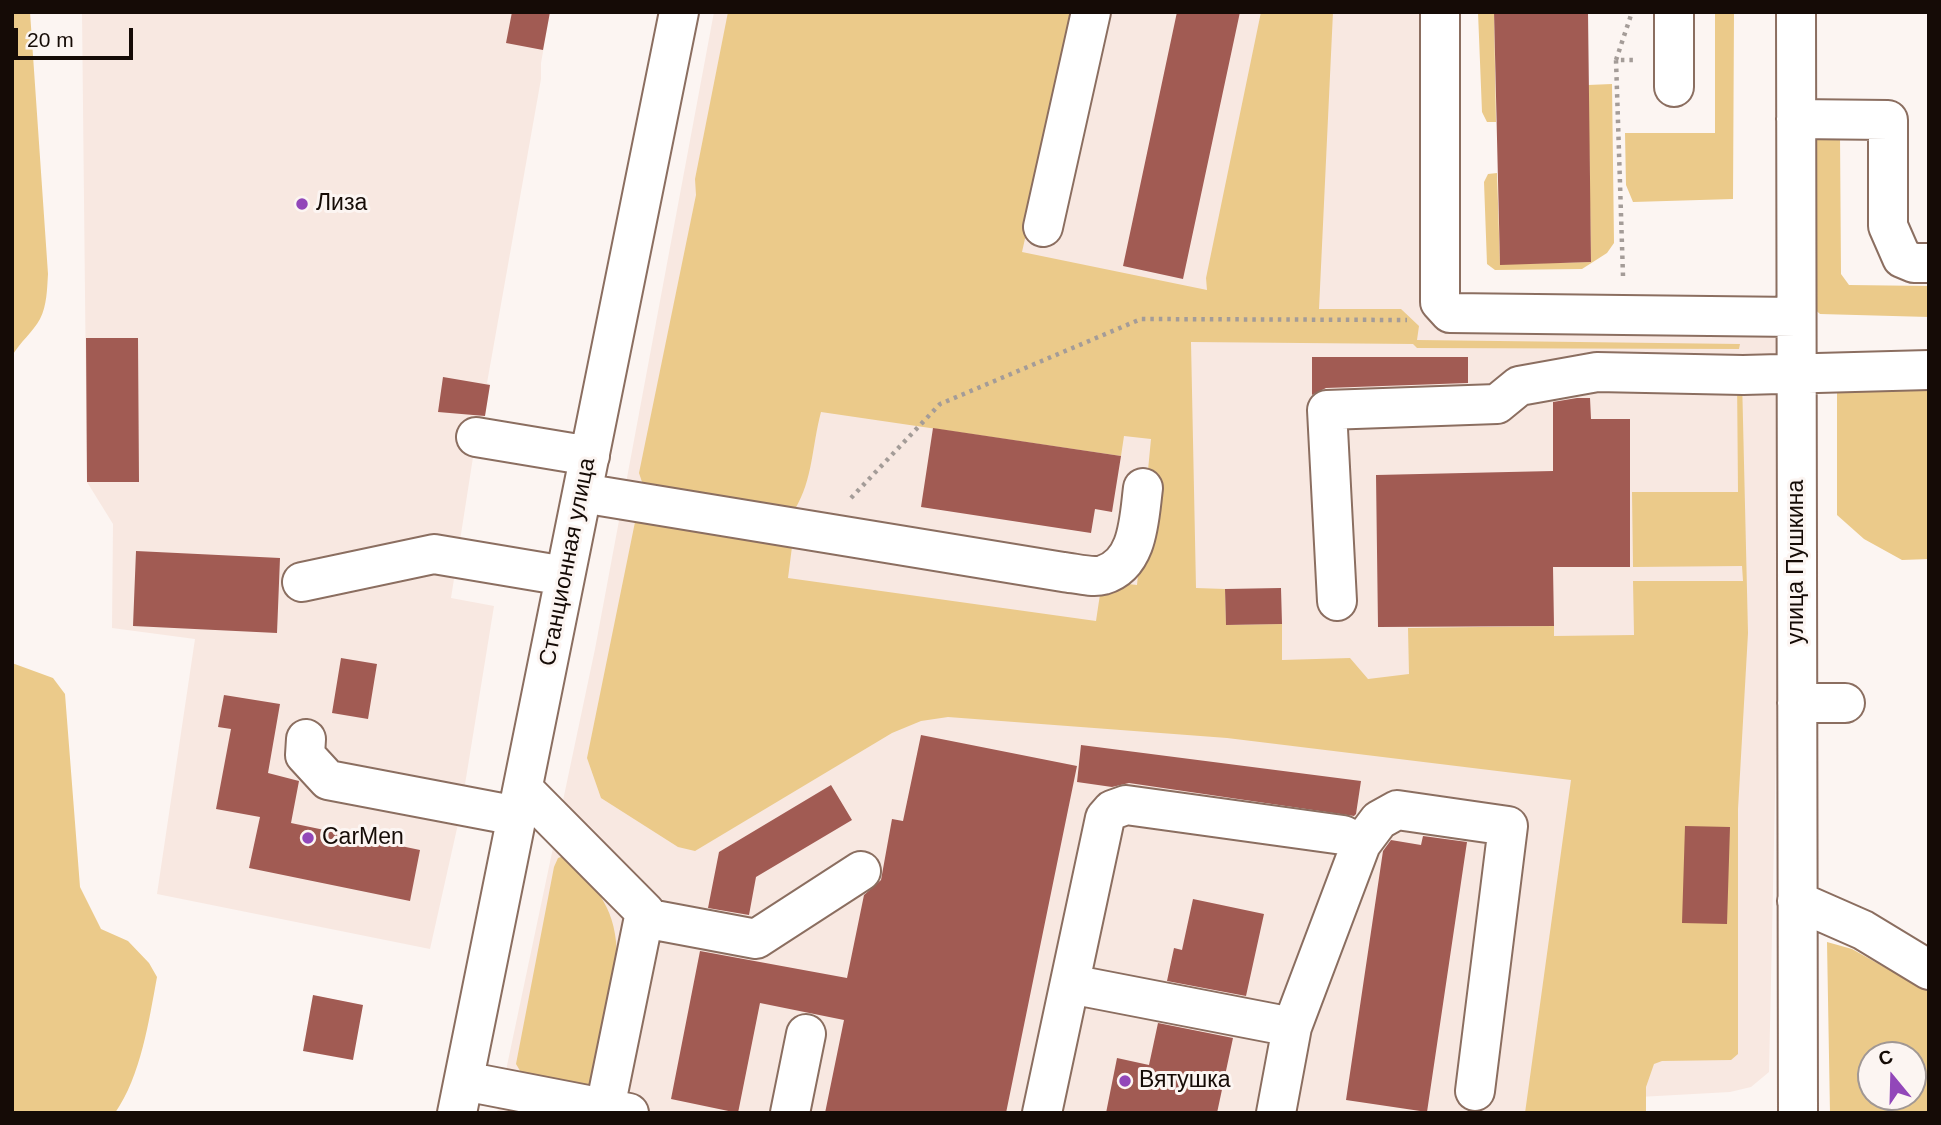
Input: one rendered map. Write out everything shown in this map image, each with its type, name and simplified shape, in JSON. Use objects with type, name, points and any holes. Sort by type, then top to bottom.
[{"type":"street","name":"Станционная улица","points":[[460,1097],[679,12]]},
{"type":"street","points":[[1043,227],[1091,12]]},
{"type":"street","points":[[1440,12],[1440,302],[1450,313],[1796,317]]},
{"type":"street","points":[[1674,12],[1674,74]]},
{"type":"street","name":"улица Пушкина","points":[[1796,12],[1798,1113]]},
{"type":"street","points":[[1796,119],[1888,120],[1888,226],[1902,258],[1914,263],[1929,263]]},
{"type":"street","points":[[1337,601],[1327,410],[1497,404],[1519,386],[1597,372],[1796,374],[1929,370]]},
{"type":"street","points":[[476,437],[590,456]]},
{"type":"street","points":[[582,493],[1102,575],[1123,562],[1136,540],[1143,488]]},
{"type":"street","points":[[302,582],[434,554],[565,576]]},
{"type":"street","points":[[1797,703],[1845,703]]},
{"type":"street","points":[[306,739],[305,755],[328,780],[520,802],[645,912],[617,1111],[460,1097]]},
{"type":"street","points":[[1042,1113],[1105,818],[1112,810],[1126,805],[1343,835],[1361,844]]},
{"type":"street","points":[[1276,1113],[1292,1027],[1361,844],[1379,820],[1397,810],[1508,826],[1475,1091]]},
{"type":"street","points":[[644,918],[756,939],[861,871]]},
{"type":"street","points":[[1797,901],[1863,930],[1929,970]]},
{"type":"street","points":[[1070,984],[1292,1027]]},
{"type":"street","points":[[790,1113],[806,1034]]},
{"type":"path","points":[[1625,316],[1616,61],[1632,12]]},
{"type":"path","points":[[1616,61],[1674,74]]},
{"type":"path","points":[[818,531],[940,404],[1141,319],[1405,320],[1450,313]]},
{"type":"shaded area","points":[[12,12],[30,12],[48,274],[45,303],[40,319],[12,356]]},
{"type":"shaded area","points":[[82,12],[550,12],[541,63],[541,79],[487,383],[490,384],[484,419],[479,419],[451,598],[494,606],[460,815],[430,949],[157,894],[195,639],[112,628],[113,524],[87,482]]},
{"type":"shaded area","points":[[714,12],[1425,12],[1424,302],[1785,334],[1769,1072],[1751,1087],[1730,1092],[1639,1097],[1632,1113],[497,1113],[595,649]]},
{"type":"shaded area","points":[[728,12],[1076,12],[1022,252],[1207,290],[1206,278],[1261,12],[1333,12],[1319,309],[1401,309],[1419,326],[1417,340],[1740,344],[1739,349],[1417,348],[1413,344],[1191,342],[1196,588],[1225,589],[1226,625],[1282,624],[1282,660],[1350,658],[1368,679],[1409,674],[1408,628],[1554,626],[1554,636],[1634,635],[1633,581],[1743,581],[1742,566],[1633,567],[1632,492],[1738,492],[1737,377],[1742,378],[1748,633],[1738,809],[1738,1054],[1731,1060],[1662,1061],[1654,1064],[1646,1087],[1646,1113],[1525,1113],[1571,780],[1227,738],[948,717],[921,721],[892,733],[695,851],[678,847],[601,798],[587,758],[635,522],[643,514],[793,539],[788,578],[1096,621],[1102,581],[1137,585],[1151,439],[1124,436],[1121,456],[821,412],[809,474],[795,509],[643,485],[639,473],[696,195],[695,179]]},
{"type":"shaded area","points":[[1478,12],[1494,12],[1496,122],[1487,122],[1482,112]]},
{"type":"shaded area","points":[[1715,12],[1734,12],[1733,199],[1633,202],[1626,185],[1625,133],[1715,133]]},
{"type":"shaded area","points":[[1612,84],[1614,243],[1607,253],[1582,269],[1495,270],[1487,264],[1484,182],[1488,174],[1497,173],[1500,264],[1591,262],[1588,85]]},
{"type":"shaded area","points":[[1820,133],[1840,135],[1841,274],[1849,285],[1929,286],[1929,317],[1820,314],[1812,307],[1812,140]]},
{"type":"shaded area","points":[[1929,374],[1929,559],[1902,560],[1864,539],[1837,515],[1837,377]]},
{"type":"shaded area","points":[[12,663],[53,678],[65,694],[80,887],[101,929],[128,941],[149,963],[157,977],[138,1065],[115,1113],[12,1113]]},
{"type":"shaded area","points":[[567,855],[604,901],[614,927],[616,942],[617,959],[589,1087],[522,1074],[516,1064],[554,867],[558,858]]},
{"type":"shaded area","points":[[1827,942],[1852,949],[1929,992],[1929,1113],[1830,1113]]},
{"type":"building","points":[[512,12],[550,12],[543,50],[506,43]]},
{"type":"building","points":[[1177,12],[1240,12],[1183,279],[1123,266]]},
{"type":"building","points":[[1494,12],[1588,12],[1591,262],[1500,265]]},
{"type":"building","points":[[86,338],[138,338],[139,482],[87,482]]},
{"type":"building","points":[[1312,357],[1468,357],[1468,383],[1326,388],[1312,395]]},
{"type":"building","points":[[443,377],[490,385],[485,416],[438,412]]},
{"type":"building","points":[[1590,398],[1591,419],[1630,419],[1630,567],[1553,567],[1554,626],[1378,627],[1376,475],[1553,471],[1553,402]]},
{"type":"building","points":[[933,428],[1121,456],[1112,512],[1095,509],[1091,533],[921,507]]},
{"type":"building","points":[[136,551],[280,558],[277,633],[133,626]]},
{"type":"building","points":[[1281,588],[1282,624],[1226,625],[1225,589]]},
{"type":"building","points":[[341,658],[377,664],[368,719],[332,713]]},
{"type":"building","points":[[224,695],[280,704],[268,773],[299,781],[291,823],[420,850],[410,901],[249,868],[260,817],[216,809],[231,729],[218,727]]},
{"type":"building","points":[[921,735],[1077,766],[1006,1113],[825,1113],[844,1020],[760,1003],[738,1113],[671,1099],[700,951],[847,978],[864,895],[881,880],[892,819],[903,821]]},
{"type":"building","points":[[1081,745],[1361,781],[1356,814],[1354,816],[1129,783],[1112,787],[1077,782]]},
{"type":"building","points":[[831,785],[852,820],[756,877],[749,915],[708,908],[719,852]]},
{"type":"building","points":[[1685,826],[1730,827],[1727,924],[1682,923]]},
{"type":"building","points":[[1423,836],[1467,842],[1427,1112],[1346,1100],[1383,851],[1391,840],[1421,845]]},
{"type":"building","points":[[1193,899],[1264,914],[1246,996],[1167,981],[1174,948],[1182,950]]},
{"type":"building","points":[[313,995],[363,1005],[353,1060],[303,1051]]},
{"type":"building","points":[[1158,1023],[1233,1038],[1217,1113],[1106,1113],[1117,1058],[1149,1065]]},
{"type":"place","name":"Лиза","points":[[302,204]]},
{"type":"place","name":"CarMen","points":[[308,838]]},
{"type":"place","name":"Вятушка","points":[[1125,1081]]}]
